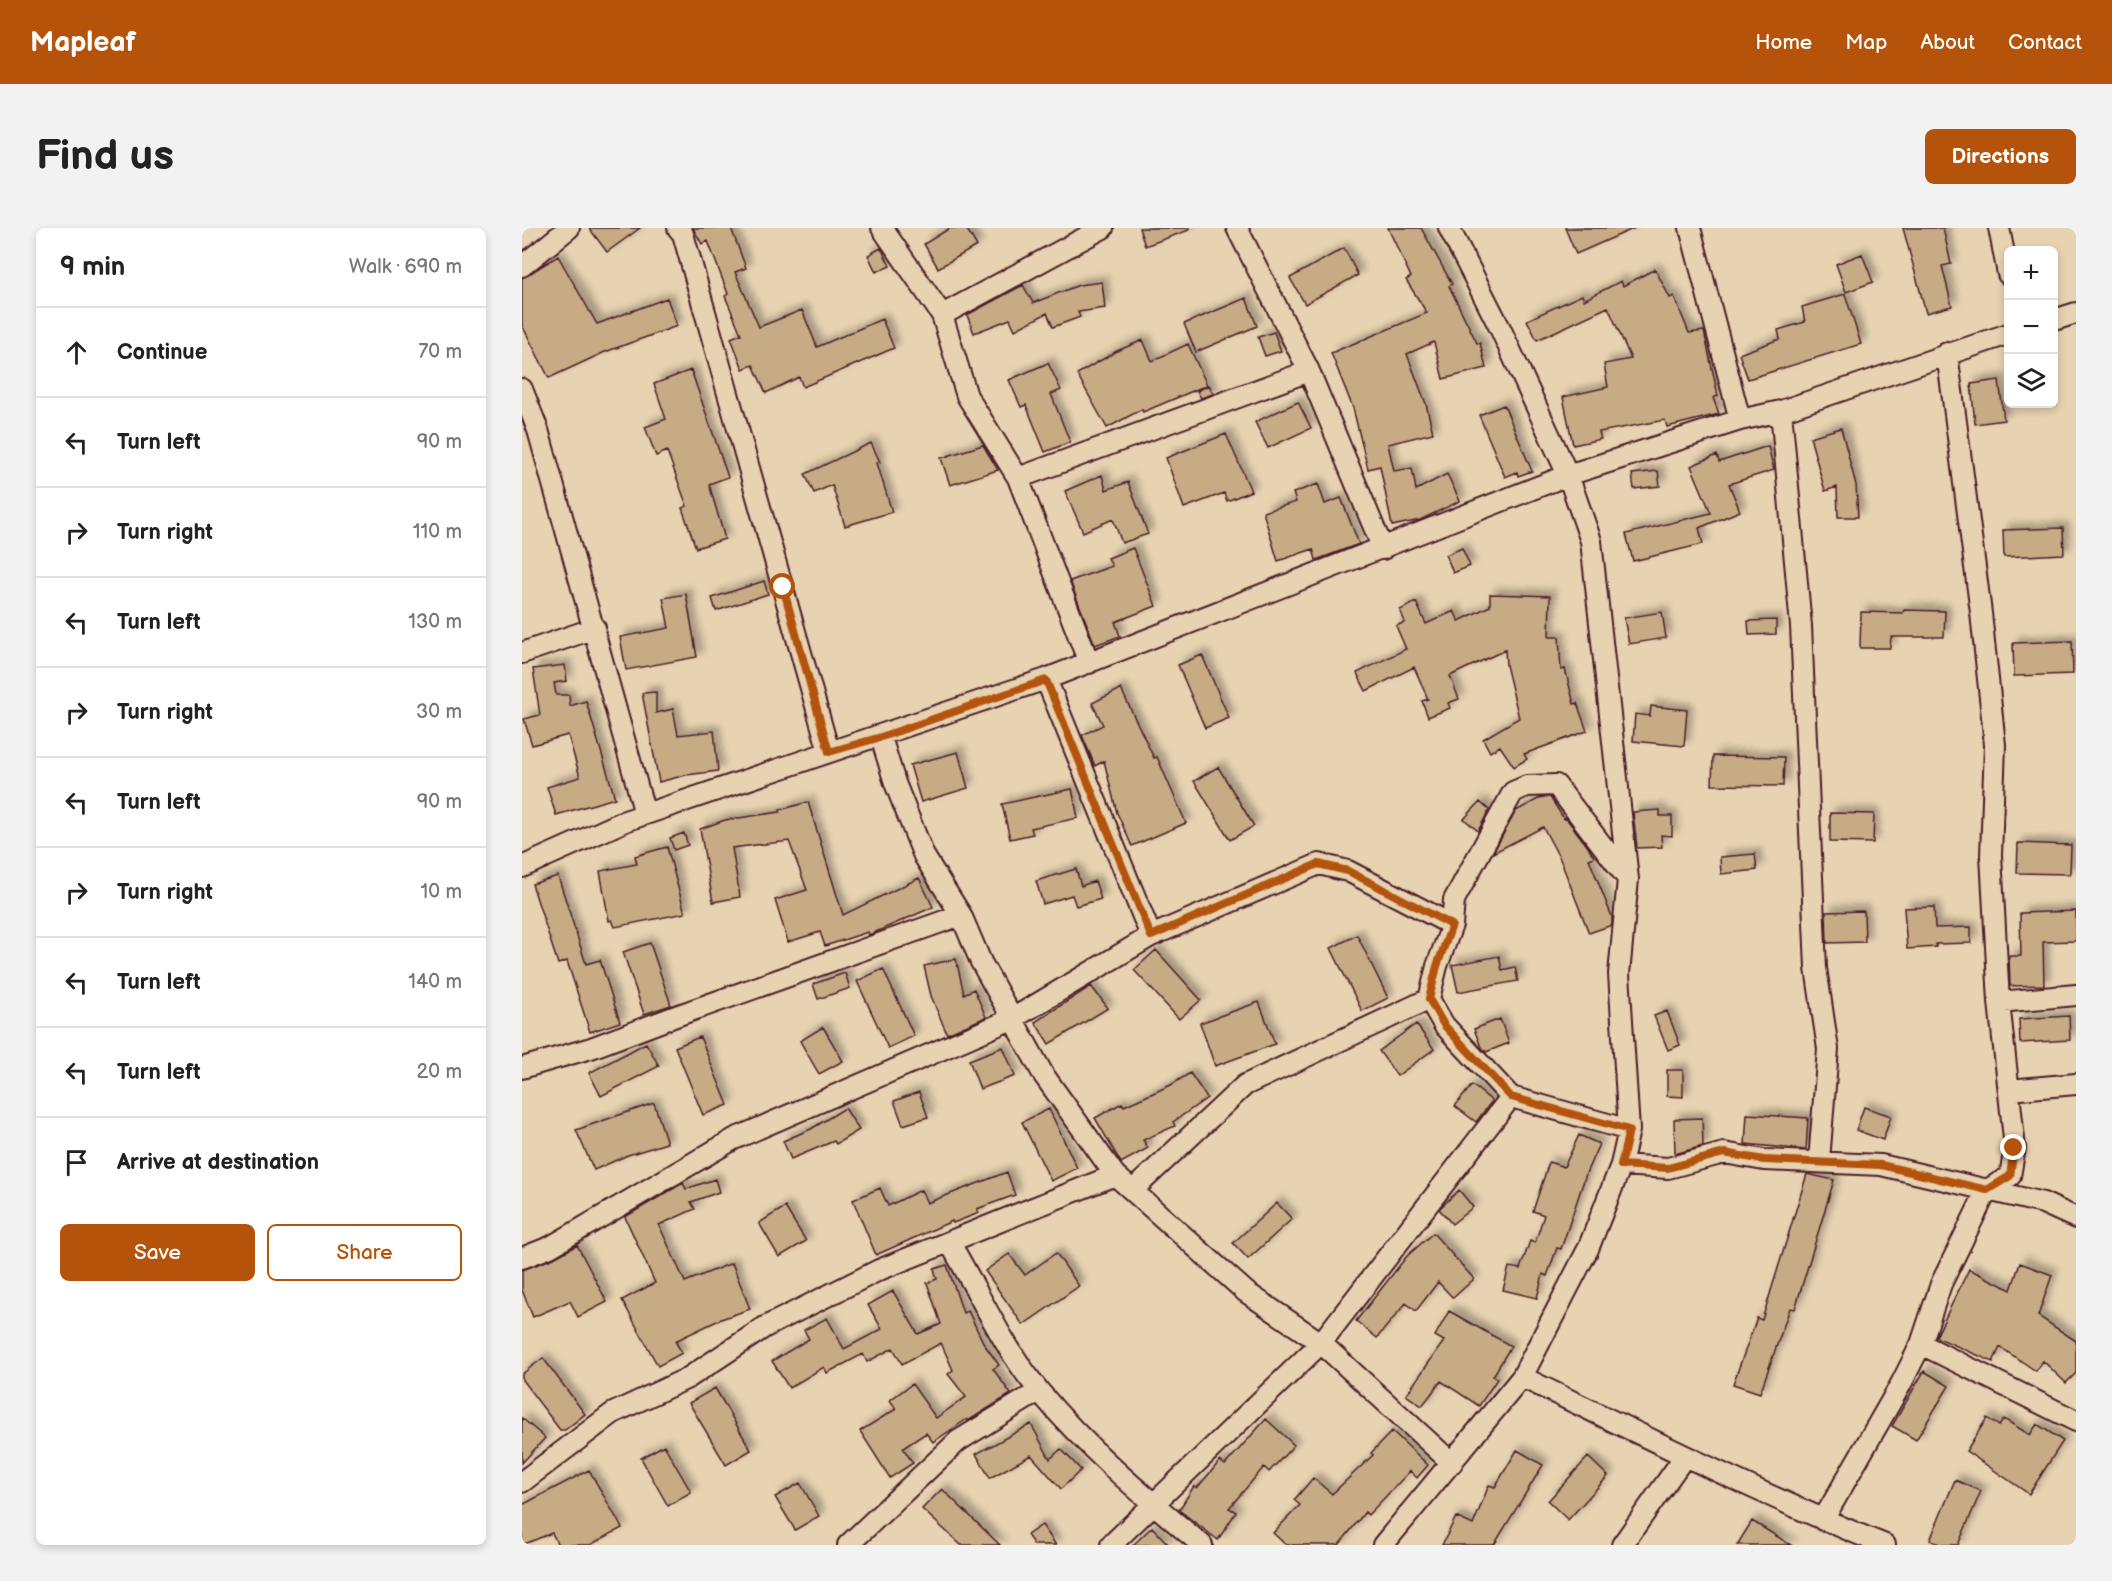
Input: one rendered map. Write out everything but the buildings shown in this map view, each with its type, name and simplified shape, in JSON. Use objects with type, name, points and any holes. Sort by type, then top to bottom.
[{"type":"street","points":[[522,266],[569,228]]},
{"type":"street","points":[[678,228],[683,234],[829,752]]},
{"type":"street","points":[[882,228],[942,315],[967,396],[1018,478],[1089,663]]},
{"type":"street","points":[[942,315],[1103,228]]},
{"type":"street","points":[[1237,228],[1309,371],[1383,549]]},
{"type":"street","points":[[1383,1545],[1522,1377],[1588,1249],[1621,1165],[1629,1130],[1619,974],[1628,879],[1591,541],[1568,475],[1500,328],[1449,228]]},
{"type":"street","points":[[1690,228],[1740,420]]},
{"type":"street","points":[[1999,228],[2004,254]]},
{"type":"street","points":[[2058,319],[2076,313]]},
{"type":"street","points":[[522,867],[645,814],[1046,680],[1568,475],[1740,420],[1781,411],[2004,335]]},
{"type":"street","points":[[1823,1520],[1901,1384],[1921,1344],[1941,1284],[1987,1190],[2010,1176],[2014,1148],[1999,1002],[1991,855],[1995,745],[1981,613],[1947,353]]},
{"type":"street","points":[[1018,478],[1309,371]]},
{"type":"street","points":[[522,389],[538,430],[645,814]]},
{"type":"street","points":[[1781,411],[1802,637],[1816,968],[1828,1049],[1819,1161]]},
{"type":"street","points":[[522,653],[595,628]]},
{"type":"street","points":[[1046,680],[1151,936]]},
{"type":"street","points":[[881,737],[895,783],[924,856],[961,915],[981,962],[1043,1074],[1115,1175],[1246,1292],[1321,1343],[1452,1463]]},
{"type":"street","points":[[1628,879],[1556,785],[1519,788],[1513,792],[1454,900],[1452,925],[1437,966],[1429,999],[1444,1025],[1511,1097],[1629,1130]]},
{"type":"street","points":[[522,1258],[550,1247],[734,1139],[1012,1019],[1151,936],[1318,864],[1348,871],[1452,925]]},
{"type":"street","points":[[522,1068],[591,1048],[961,915]]},
{"type":"street","points":[[1999,1002],[2076,995]]},
{"type":"street","points":[[1133,1190],[1245,1085],[1429,999]]},
{"type":"street","points":[[2009,1090],[2076,1084]]},
{"type":"street","points":[[1111,1545],[1321,1343],[1511,1097]]},
{"type":"street","points":[[1621,1165],[1668,1168],[1724,1153],[1764,1160],[1819,1161],[1837,1165],[1881,1165],[2043,1203],[2076,1218]]},
{"type":"street","points":[[522,1482],[613,1413],[688,1377],[765,1327],[879,1270],[950,1244],[1115,1175]]},
{"type":"street","points":[[950,1244],[1001,1333],[1040,1391],[1099,1456],[1202,1545]]},
{"type":"street","points":[[1921,1344],[2076,1421]]},
{"type":"street","points":[[1522,1377],[1823,1520],[1885,1545]]},
{"type":"street","points":[[848,1545],[958,1441],[1040,1391]]},
{"type":"street","points":[[1622,1545],[1685,1456]]},
{"type":"route","points":[[783,587],[829,752],[881,737],[1046,680],[1151,936],[1318,864],[1348,871],[1452,925],[1437,966],[1429,999],[1432,1009],[1511,1097],[1629,1130],[1621,1165],[1668,1168],[1724,1153],[1764,1160],[1819,1161],[1837,1165],[1881,1165],[1987,1190],[2010,1176],[2014,1148]]}]
